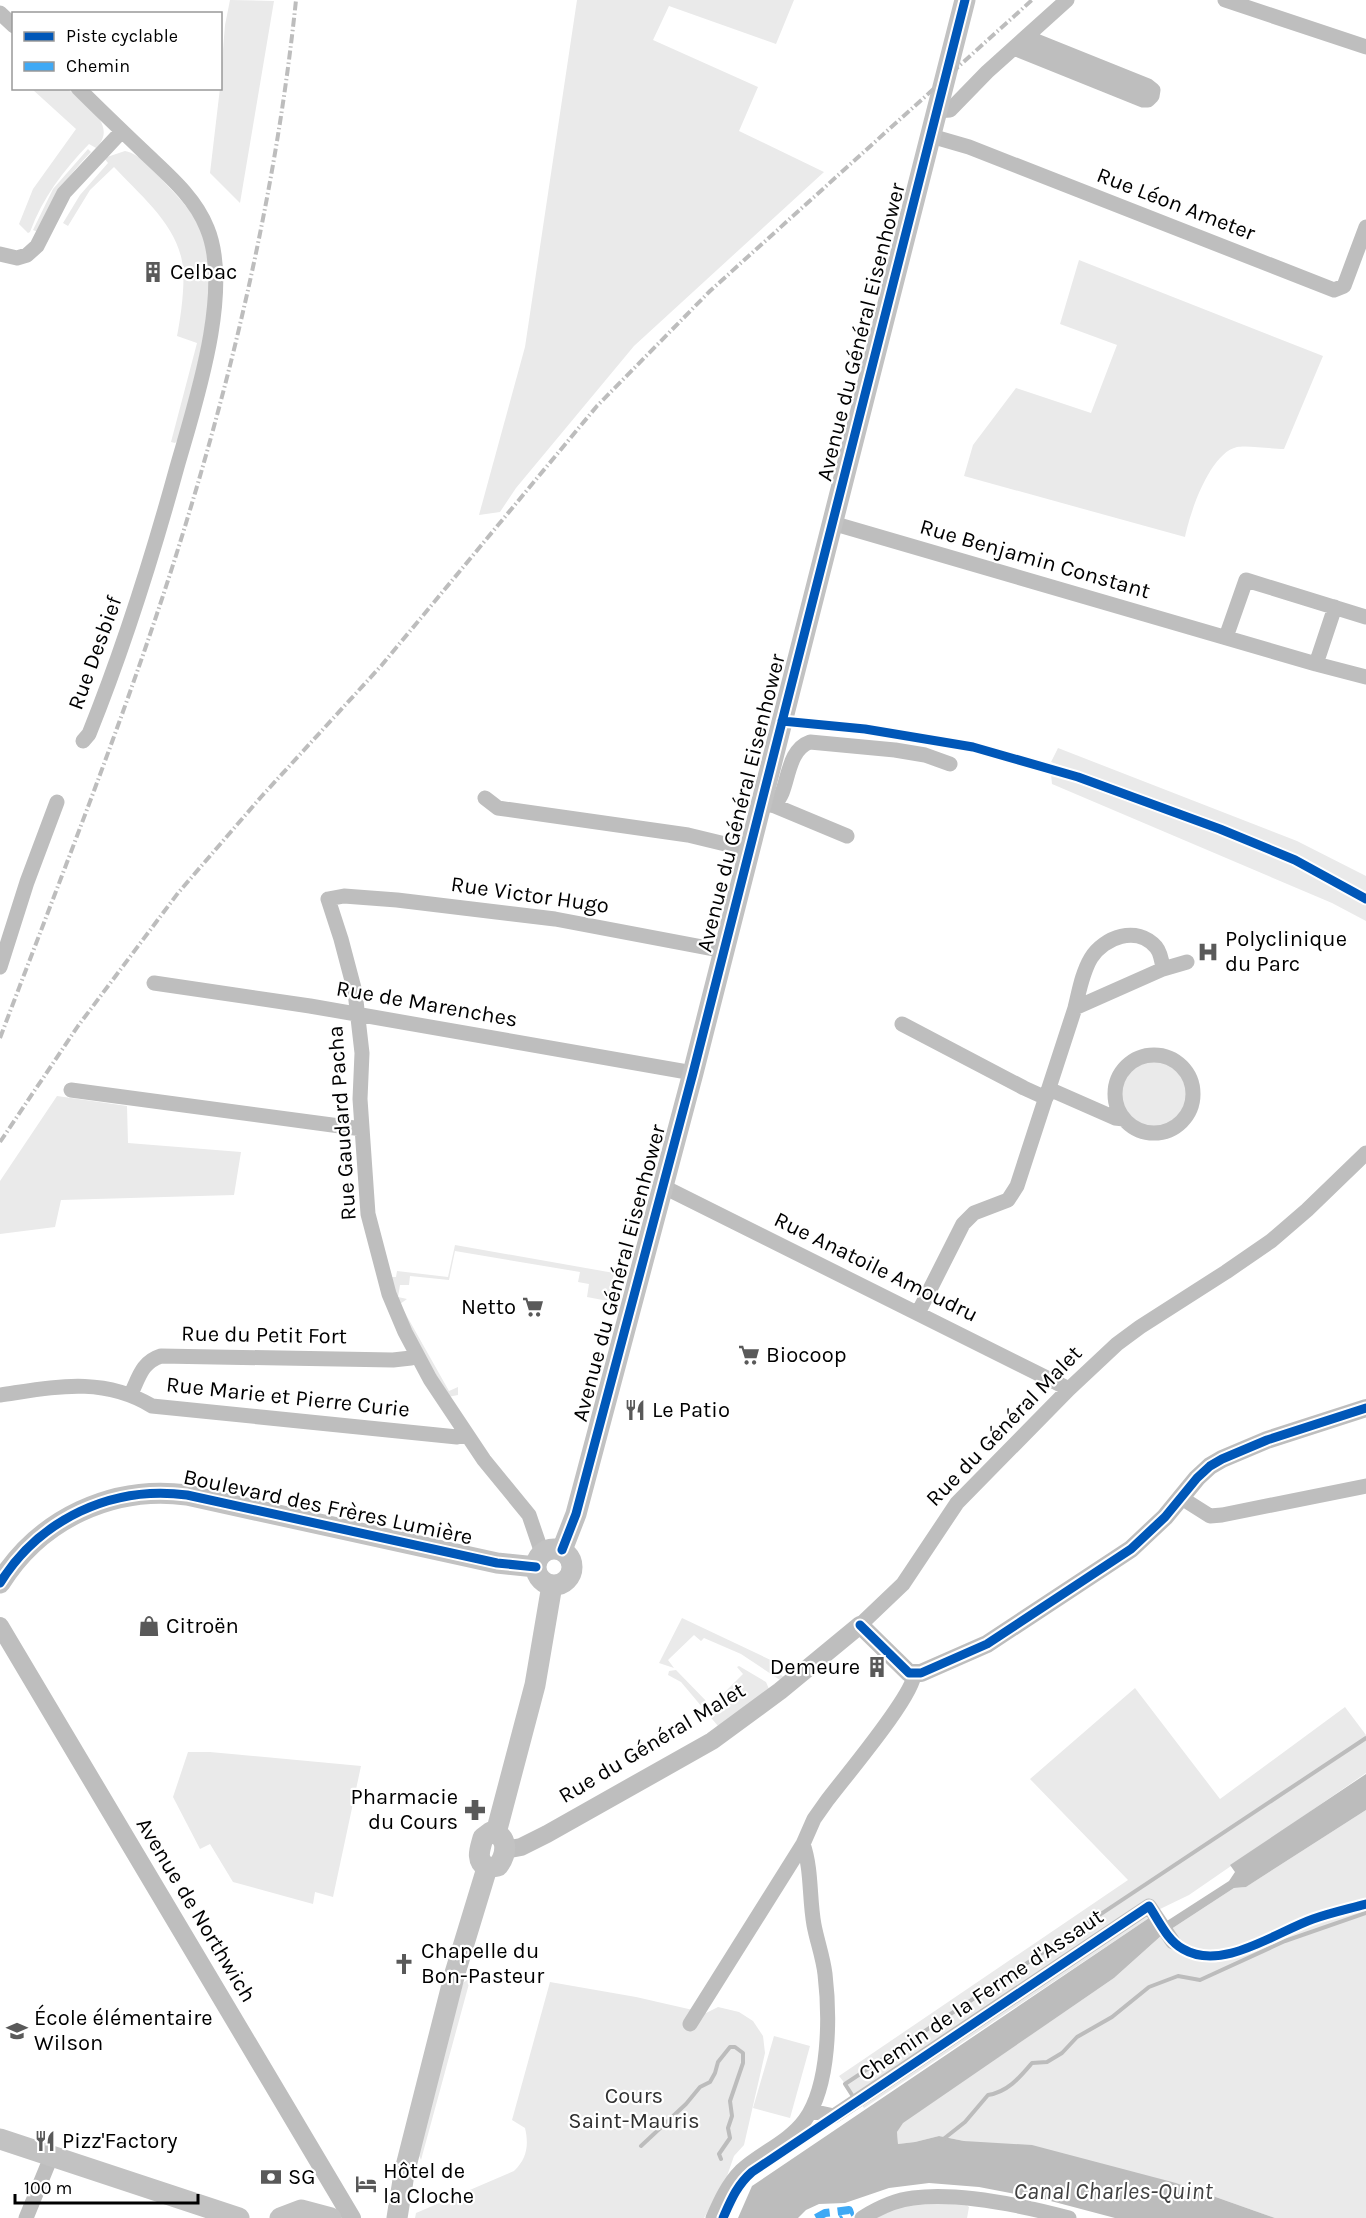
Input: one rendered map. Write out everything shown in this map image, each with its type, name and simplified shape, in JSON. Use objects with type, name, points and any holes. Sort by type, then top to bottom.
[{"type":"main road","name":"Avenue du Général Eisenhower","points":[[547,1557],[576,1515],[750,850],[768,804],[832,523],[965,0]]},
{"type":"main road","name":"Boulevard des Frères Lumière","points":[[0,1583],[33,1542],[66,1518],[104,1502],[149,1493],[187,1495],[497,1563],[547,1557]]},
{"type":"main road","points":[[547,1557],[571,1559],[572,1572],[564,1582],[552,1585],[539,1577],[547,1557]]},
{"type":"main road","points":[[393,2216],[455,1973],[487,1868],[498,1866],[500,1842],[535,1684],[552,1585]]},
{"type":"main road","points":[[0,2139],[240,2218]]},
{"type":"main road","points":[[280,2218],[301,2210],[331,2218]]},
{"type":"street","points":[[936,111],[950,110],[970,88],[1067,0]]},
{"type":"street","points":[[1225,0],[1366,48]]},
{"type":"street","points":[[0,13],[12,24]]},
{"type":"street","points":[[1014,48],[1143,100],[1148,100],[1152,96],[1153,90],[1148,86],[1026,38]]},
{"type":"street","name":"Rue Desbief","points":[[80,90],[181,189],[207,226],[216,267],[208,343],[195,404],[157,539],[118,663],[89,734],[83,741]]},
{"type":"street","points":[[0,254],[17,258],[27,255],[37,246],[64,193],[122,131]]},
{"type":"street","name":"Rue Léon Ameter","points":[[931,136],[969,147],[1335,290],[1344,286],[1366,227]]},
{"type":"street","name":"Rue Benjamin Constant","points":[[832,523],[1366,677]]},
{"type":"street","points":[[1226,637],[1246,580],[1366,617]]},
{"type":"street","points":[[1316,664],[1335,607]]},
{"type":"street","points":[[768,804],[781,796],[796,753],[810,742],[895,750],[925,755],[950,764]]},
{"type":"street","points":[[485,798],[498,808],[687,835],[750,850]]},
{"type":"street","points":[[0,967],[27,882],[57,802]]},
{"type":"street","points":[[768,804],[847,836]]},
{"type":"street","name":"Rue Victor Hugo","points":[[328,899],[344,896],[398,900],[555,919],[724,951]]},
{"type":"street","name":"Rue Gaudard Pacha","points":[[328,899],[351,977],[362,1053],[362,1129],[368,1214],[389,1294],[417,1355],[466,1435],[529,1515],[547,1557]]},
{"type":"street","points":[[918,1313],[963,1224],[974,1213],[1003,1203],[1012,1196],[1017,1186],[1092,957],[1104,945],[1117,938],[1134,935],[1150,941],[1159,952],[1163,969]]},
{"type":"street","points":[[1075,1008],[1163,969],[1186,962]]},
{"type":"street","name":"Rue de Marenches","points":[[154,983],[310,1006],[693,1073]]},
{"type":"street","points":[[902,1024],[1024,1088],[1048,1093],[1115,1118],[1124,1119],[1133,1128],[1152,1133],[1171,1130],[1189,1113],[1193,1100],[1193,1088],[1189,1075],[1181,1065],[1158,1054],[1132,1061],[1123,1070],[1117,1082],[1115,1095],[1117,1108],[1124,1119]]},
{"type":"street","points":[[71,1090],[362,1129]]},
{"type":"street","name":"Rue du Général Malet","points":[[500,1842],[521,1847],[547,1834],[712,1740],[780,1691],[860,1625],[903,1584],[957,1503],[1069,1389],[1117,1344],[1270,1241],[1307,1210],[1366,1153]]},
{"type":"street","name":"Rue Anatoile Amoudru","points":[[662,1186],[1069,1389]]},
{"type":"street","name":"Rue du Petit Fort","points":[[131,1395],[145,1364],[161,1356],[393,1360],[417,1355]]},
{"type":"street","name":"Rue Marie et Pierre Curie","points":[[0,1395],[64,1387],[95,1386],[131,1395],[152,1406],[196,1412],[457,1437],[466,1435]]},
{"type":"street","points":[[860,1625],[904,1670],[914,1674],[939,1666],[1007,1632],[1131,1549],[1165,1517],[1180,1497],[1210,1466],[1259,1443],[1366,1408]]},
{"type":"street","points":[[1180,1497],[1210,1516],[1366,1486]]},
{"type":"street","name":"Avenue de Northwich","points":[[0,1626],[352,2218]]},
{"type":"street","points":[[690,2024],[803,1844],[810,1826],[901,1705],[914,1682],[914,1674]]},
{"type":"street","points":[[712,2218],[729,2186],[739,2173],[788,2137],[804,2121],[811,2111],[824,2066],[827,2023],[826,1974],[814,1924],[808,1857],[803,1844]]},
{"type":"street","name":"Chemin de la Ferme d'Assaut","points":[[811,2111],[834,2116],[1151,1910],[1173,1942]]},
{"type":"street","points":[[26,2218],[51,2157]]},
{"type":"street","points":[[862,2218],[887,2205],[913,2198],[959,2198],[1069,2218]]},
{"type":"green space","points":[[230,0],[274,1],[240,203],[210,173],[220,90],[222,90],[225,25]]},
{"type":"green space","points":[[577,0],[794,0],[776,44],[669,6],[653,40],[758,87],[739,131],[824,172],[634,346],[516,488],[500,512],[479,515],[525,347]]},
{"type":"green space","points":[[33,90],[69,90],[97,115],[104,131],[96,148],[89,144],[62,174],[28,233],[19,224],[33,189],[76,129]]},
{"type":"green space","points":[[88,149],[91,152],[60,189],[42,220],[38,232],[33,230],[53,189]]},
{"type":"green space","points":[[125,151],[137,156],[148,165],[187,207],[199,226],[208,255],[210,280],[204,336],[179,439],[175,443],[171,442],[197,343],[177,336],[183,269],[178,247],[172,234],[155,210],[114,167],[90,190],[68,226],[63,223],[80,195],[108,163],[104,158]]},
{"type":"green space","points":[[1079,260],[1323,356],[1284,449],[1237,447],[1218,460],[1203,485],[1191,513],[1185,537],[964,476],[973,445],[1016,388],[1091,413],[1117,345],[1060,324]]},
{"type":"green space","points":[[1058,748],[1297,841],[1366,876],[1366,892],[1302,858],[1158,800],[1051,762]]},
{"type":"green space","points":[[1051,774],[1220,834],[1295,865],[1366,905],[1366,921],[1332,903],[1052,784]]},
{"type":"green space","points":[[1154,1055],[1169,1058],[1182,1066],[1190,1079],[1193,1094],[1190,1109],[1182,1122],[1169,1130],[1154,1133],[1139,1130],[1126,1122],[1118,1109],[1115,1094],[1118,1079],[1126,1066],[1139,1058]]},
{"type":"green space","points":[[57,1096],[127,1106],[128,1143],[241,1152],[234,1195],[61,1200],[55,1227],[0,1234],[0,1181]]},
{"type":"green space","points":[[455,1245],[614,1273],[608,1301],[587,1297],[589,1284],[578,1282],[580,1272],[455,1251],[449,1280],[410,1276],[409,1285],[400,1285],[398,1297],[407,1299],[400,1304],[449,1391],[458,1387],[458,1395],[448,1397],[400,1311],[390,1277],[396,1277],[397,1271],[448,1277]]},
{"type":"green space","points":[[682,1618],[777,1663],[773,1670],[784,1677],[780,1680],[741,1654],[704,1638],[701,1641],[694,1635],[668,1660],[674,1668],[659,1663]]},
{"type":"green space","points":[[739,1666],[766,1682],[769,1689],[718,1726],[681,1682],[668,1675],[669,1671],[676,1670],[711,1706],[743,1674],[737,1667]]},
{"type":"green space","points":[[1135,1688],[1220,1799],[1345,1707],[1366,1735],[1366,1773],[1189,1895],[1158,1910],[864,2108],[839,2076],[1128,1880],[1030,1779]]},
{"type":"green space","points":[[188,1752],[361,1766],[333,1897],[315,1892],[313,1904],[233,1882],[210,1844],[200,1849],[173,1797]]},
{"type":"green space","points":[[1366,1810],[1366,2218],[1275,2218],[1176,2183],[939,2136],[898,2144],[897,2132],[902,2123],[1114,1978],[1162,1935],[1234,1888],[1246,1887]]},
{"type":"green space","points":[[470,1980],[421,2160],[418,2153],[419,2148],[463,1983]]},
{"type":"green space","name":"Cours Saint-Mauris","points":[[550,1982],[636,1997],[706,2013],[718,2007],[739,2012],[753,2021],[763,2036],[765,2053],[744,2145],[734,2156],[726,2179],[704,2218],[415,2218],[416,2213],[514,2171],[522,2162],[527,2146],[525,2128],[512,2120]]},
{"type":"green space","points":[[774,2036],[810,2046],[790,2118],[753,2108]]},
{"type":"green space","points":[[918,2203],[965,2204],[969,2207],[967,2218],[870,2218],[882,2212]]},
{"type":"water","name":"Canal Charles-Quint","points":[[1366,1774],[1366,1810],[1246,1887],[1234,1888],[1162,1935],[1114,1978],[903,2123],[897,2132],[898,2144],[939,2136],[964,2141],[1032,2145],[1176,2183],[1275,2218],[1115,2218],[1047,2200],[979,2187],[929,2183],[889,2188],[845,2203],[819,2204],[806,2210],[798,2218],[738,2218],[752,2186],[1149,1918],[1156,1928],[1229,1881],[1235,1872],[1230,1865]]},
{"type":"waterway","points":[[854,2098],[845,2084],[1366,1738]]},
{"type":"waterway","points":[[941,2141],[965,2122],[988,2095],[1008,2087],[1032,2063],[1047,2062],[1062,2053],[1077,2037],[1112,2017],[1149,1987],[1178,1976],[1200,1980],[1285,1941],[1366,1913]]},
{"type":"waterway","points":[[641,2146],[686,2104],[700,2087],[710,2082],[718,2062],[730,2047],[735,2047],[743,2053],[743,2063],[730,2101],[732,2116],[728,2128],[730,2138],[719,2154],[721,2159]]},
{"type":"railway","points":[[0,1038],[132,687],[172,568],[213,428],[232,358],[264,216],[296,0]]},
{"type":"railway","points":[[0,1142],[78,1026],[178,893],[261,797],[381,666],[597,406],[710,291],[1032,0]]},
{"type":"marked path","points":[[816,2218],[825,2213],[849,2210],[850,2213],[840,2218]]},
{"type":"cycle path","points":[[562,1550],[576,1514],[693,1073],[965,0]]},
{"type":"cycle path","points":[[782,721],[865,729],[973,747],[1078,777],[1220,829],[1295,860],[1366,899]]},
{"type":"cycle path","points":[[860,1625],[909,1673],[921,1673],[987,1644],[1131,1549],[1165,1517],[1197,1478],[1210,1466],[1267,1440],[1366,1408]]},
{"type":"cycle path","points":[[0,1583],[16,1560],[57,1524],[80,1511],[105,1502],[159,1493],[187,1495],[497,1563],[536,1567]]},
{"type":"cycle path","points":[[723,2218],[738,2188],[752,2172],[1149,1906],[1164,1930],[1177,1945],[1198,1955],[1215,1956],[1249,1948],[1313,1919],[1366,1904]]},
{"type":"place","name":"Celbac","points":[[153,272]]},
{"type":"place","name":"Polyclinique du Parc","points":[[1208,952]]},
{"type":"place","name":"Netto","points":[[533,1307]]},
{"type":"place","name":"Biocoop","points":[[749,1355]]},
{"type":"place","name":"Le Patio","points":[[635,1410]]},
{"type":"place","name":"Citroën","points":[[149,1626]]},
{"type":"place","name":"Demeure","points":[[877,1667]]},
{"type":"place","name":"Pharmacie du Cours","points":[[475,1810]]},
{"type":"place","name":"Chapelle du Bon-Pasteur","points":[[404,1964]]},
{"type":"place","name":"École élémentaire Wilson","points":[[17,2031]]},
{"type":"place","name":"Pizz'Factory","points":[[45,2141]]},
{"type":"place","name":"SG","points":[[271,2177]]},
{"type":"place","name":"Hôtel de la Cloche","points":[[366,2184]]}]
